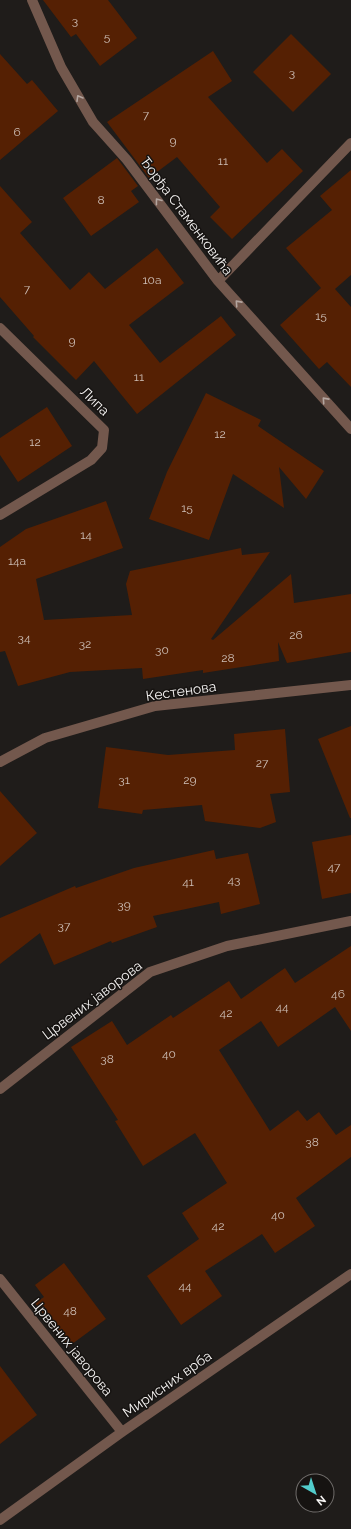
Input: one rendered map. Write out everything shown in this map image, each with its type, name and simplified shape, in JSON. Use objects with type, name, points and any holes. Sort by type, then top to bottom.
[{"type":"street","name":"Ђорђа Стаменковића","points":[[32,0],[61,67],[93,122],[127,160],[218,281],[351,429]]},
{"type":"street","points":[[218,281],[351,143]]},
{"type":"street","name":"Липа","points":[[0,328],[104,430],[102,448],[91,460],[0,515]]},
{"type":"street","name":"Кестенова","points":[[0,762],[45,738],[155,706],[351,685]]},
{"type":"street","name":"Црвених јаворова","points":[[0,1089],[150,972],[227,946],[351,922]]},
{"type":"street","name":"Мирисних врба","points":[[0,1520],[122,1432],[351,1274]]},
{"type":"street","name":"Црвених јаворова","points":[[0,1279],[122,1432]]},
{"type":"building","points":[[43,0],[108,0],[137,38],[100,66],[76,34],[71,37]]},
{"type":"building","points":[[291,34],[331,74],[293,112],[253,72]]},
{"type":"building","points":[[213,51],[232,81],[208,97],[267,163],[282,149],[303,171],[232,239],[210,217],[220,207],[177,157],[149,178],[107,122]]},
{"type":"building","points":[[0,54],[27,84],[32,80],[58,111],[0,160]]},
{"type":"building","points":[[117,158],[138,186],[131,191],[139,202],[91,236],[63,198]]},
{"type":"building","points":[[351,170],[351,275],[335,289],[351,307],[351,387],[327,362],[319,369],[280,325],[321,288],[286,248],[332,210],[320,196]]},
{"type":"building","points":[[0,186],[32,222],[20,233],[70,290],[89,272],[105,289],[157,248],[184,283],[129,325],[160,363],[221,316],[236,335],[137,414],[94,361],[76,380],[33,337],[34,336],[0,297]]},
{"type":"building","points":[[206,393],[261,420],[258,426],[324,471],[306,499],[279,467],[284,508],[233,474],[209,540],[149,519],[167,472]]},
{"type":"building","points":[[47,407],[72,446],[18,482],[0,455],[0,438]]},
{"type":"building","points":[[106,501],[123,548],[36,579],[44,620],[132,615],[126,584],[130,571],[241,548],[242,555],[270,552],[211,639],[213,640],[291,574],[294,603],[351,594],[351,652],[287,663],[278,642],[279,661],[203,673],[203,670],[143,679],[142,668],[70,672],[18,686],[5,651],[0,652],[0,547],[26,529]]},
{"type":"building","points":[[351,726],[351,818],[350,818],[318,739]]},
{"type":"building","points":[[285,729],[290,792],[270,794],[276,822],[260,828],[205,821],[202,805],[143,810],[142,814],[98,808],[106,747],[168,755],[235,750],[234,734]]},
{"type":"building","points":[[0,791],[37,833],[0,866]]},
{"type":"building","points":[[351,835],[351,893],[322,899],[312,842]]},
{"type":"building","points":[[214,850],[216,859],[248,853],[260,904],[221,914],[219,902],[153,916],[157,927],[112,943],[111,941],[54,965],[40,933],[0,964],[0,918],[75,886],[76,888],[134,868]]},
{"type":"building","points":[[351,946],[351,1031],[335,1007],[278,1047],[261,1021],[219,1050],[270,1131],[298,1110],[307,1121],[319,1112],[336,1135],[351,1125],[351,1157],[296,1198],[315,1226],[275,1253],[262,1234],[205,1271],[222,1296],[181,1325],[147,1276],[199,1239],[182,1213],[227,1183],[195,1133],[143,1166],[115,1121],[118,1120],[71,1047],[112,1021],[127,1045],[171,1015],[173,1018],[229,981],[241,999],[285,968],[295,983]]},
{"type":"building","points":[[64,1263],[106,1319],[68,1347],[35,1303],[44,1297],[35,1285]]},
{"type":"building","points":[[0,1366],[37,1415],[0,1444]]}]
